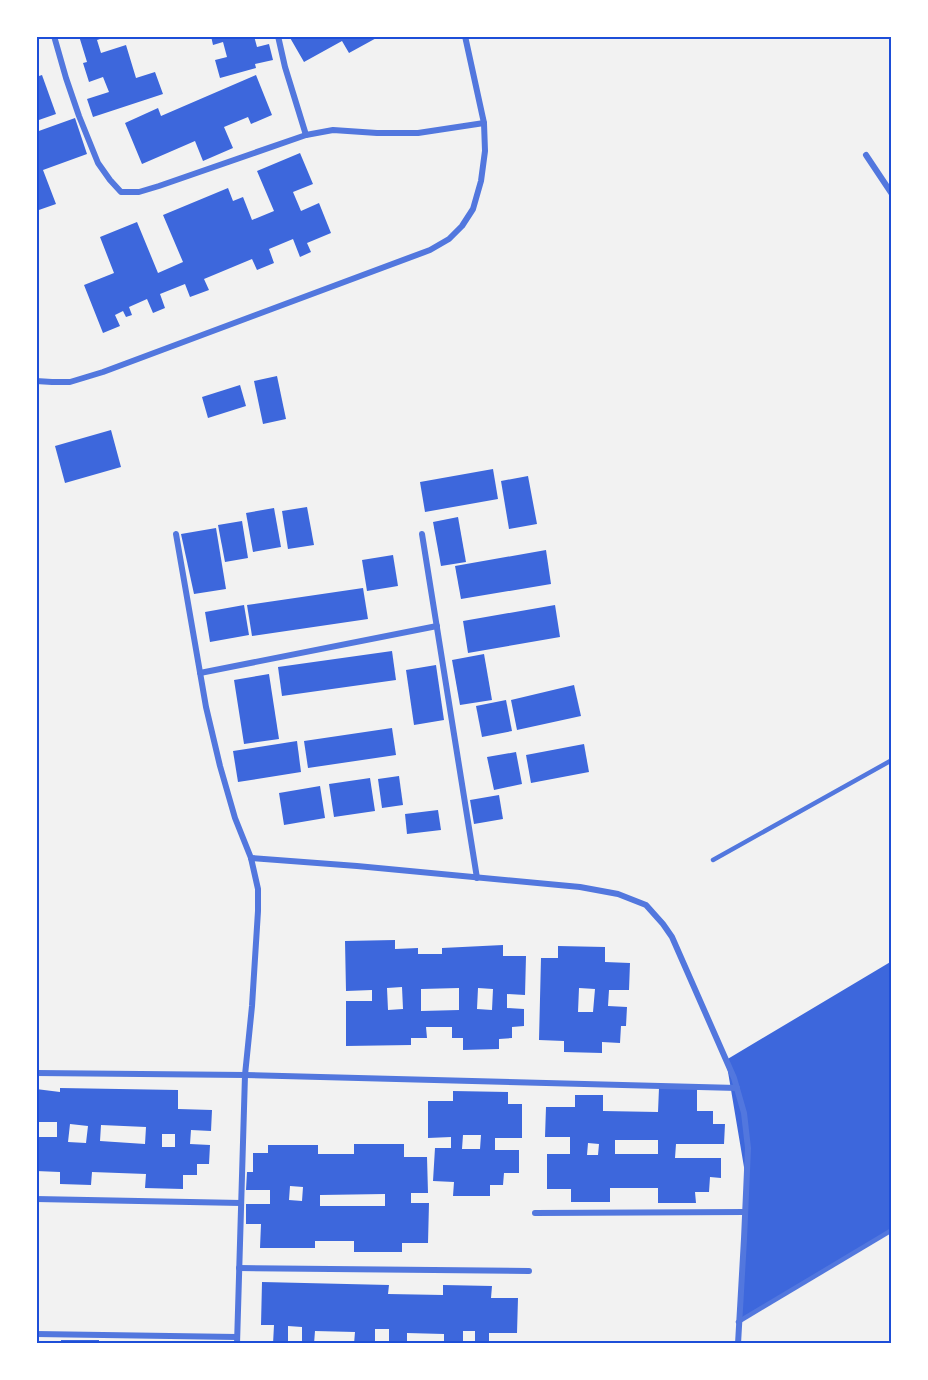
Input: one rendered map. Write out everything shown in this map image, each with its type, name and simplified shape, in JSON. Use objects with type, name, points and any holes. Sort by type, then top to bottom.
[{"type":"street","points":[[54,36],[76,107],[98,163],[121,192],[140,192],[306,135],[333,130],[418,133],[484,123]]},
{"type":"street","points":[[278,36],[306,135]]},
{"type":"street","points":[[36,381],[69,382],[104,372],[430,250],[449,238],[462,226],[473,209],[481,181],[485,151],[484,123],[465,36]]},
{"type":"street","points":[[866,155],[892,194]]},
{"type":"street","points":[[36,1334],[237,1340],[245,1075],[252,1006],[258,889],[251,858],[235,818],[220,766],[206,707],[176,534]]},
{"type":"street","points":[[422,534],[477,878]]},
{"type":"street","points":[[200,673],[437,626]]},
{"type":"street","points":[[251,858],[580,887],[618,894],[646,905],[672,937],[734,1078],[744,1113],[748,1148],[738,1344]]},
{"type":"street","points":[[36,1073],[245,1075],[737,1088]]},
{"type":"street","points":[[36,1199],[241,1203]]},
{"type":"street","points":[[535,1213],[745,1212]]},
{"type":"street","points":[[239,1268],[529,1271]]},
{"type":"lane","points":[[713,860],[892,760]]},
{"type":"lane","points":[[738,1322],[892,1230]]},
{"type":"building","points":[[79,36],[109,36],[97,40],[101,53],[126,45],[136,78],[155,72],[163,94],[93,117],[87,99],[109,92],[103,77],[89,82],[83,63],[87,62]]},
{"type":"building","points":[[211,36],[254,36],[257,47],[269,44],[273,60],[255,64],[256,68],[220,78],[215,60],[227,57],[223,42],[213,45]]},
{"type":"building","points":[[289,36],[380,36],[349,53],[342,41],[304,62]]},
{"type":"building","points":[[42,75],[56,114],[36,121],[36,77]]},
{"type":"building","points":[[256,75],[272,115],[251,124],[248,117],[224,127],[233,148],[203,161],[195,141],[142,164],[125,123],[158,108],[161,116]]},
{"type":"building","points":[[75,118],[87,154],[43,170],[56,204],[36,211],[36,132]]},
{"type":"building","points":[[300,153],[313,184],[293,192],[301,211],[319,203],[331,233],[307,243],[311,252],[300,257],[293,239],[269,249],[274,263],[257,270],[252,259],[204,279],[209,290],[190,297],[185,284],[160,294],[165,308],[153,313],[147,299],[129,307],[132,315],[126,317],[123,311],[115,315],[120,326],[103,333],[84,285],[114,273],[100,237],[137,222],[158,273],[183,262],[163,215],[228,188],[233,201],[243,197],[252,220],[274,211],[257,171]]},
{"type":"building","points":[[277,376],[286,419],[263,424],[254,381]]},
{"type":"building","points":[[240,385],[246,406],[208,418],[202,397]]},
{"type":"building","points":[[111,430],[121,467],[65,483],[55,446]]},
{"type":"building","points":[[493,469],[498,499],[425,512],[420,482]]},
{"type":"building","points":[[528,476],[537,524],[509,529],[501,481]]},
{"type":"building","points":[[307,507],[314,545],[288,549],[282,511]]},
{"type":"building","points":[[274,508],[281,547],[253,552],[246,513]]},
{"type":"building","points":[[458,517],[466,562],[441,566],[433,522]]},
{"type":"building","points":[[242,521],[248,558],[225,562],[218,525]]},
{"type":"building","points":[[216,528],[226,589],[194,594],[181,534]]},
{"type":"building","points":[[546,550],[551,584],[461,599],[455,566]]},
{"type":"building","points":[[393,555],[398,586],[367,591],[362,560]]},
{"type":"building","points":[[363,588],[368,619],[252,636],[247,605]]},
{"type":"building","points":[[244,605],[249,635],[210,642],[205,612]]},
{"type":"building","points":[[555,605],[560,637],[468,653],[463,621]]},
{"type":"building","points":[[392,651],[396,680],[282,696],[278,667]]},
{"type":"building","points":[[484,654],[492,700],[460,705],[452,660]]},
{"type":"building","points":[[436,665],[444,720],[414,725],[406,670]]},
{"type":"building","points":[[269,674],[279,739],[244,744],[234,680]]},
{"type":"building","points":[[574,685],[581,716],[517,730],[511,700]]},
{"type":"building","points":[[506,700],[512,731],[482,737],[476,706]]},
{"type":"building","points":[[392,728],[396,755],[308,768],[304,741]]},
{"type":"building","points":[[297,741],[301,772],[238,782],[233,751]]},
{"type":"building","points":[[584,744],[589,772],[531,783],[526,755]]},
{"type":"building","points":[[516,752],[522,784],[494,790],[487,757]]},
{"type":"building","points":[[399,776],[403,805],[382,808],[378,779]]},
{"type":"building","points":[[370,778],[375,811],[334,817],[329,784]]},
{"type":"building","points":[[320,786],[325,818],[284,825],[279,793]]},
{"type":"building","points":[[499,795],[503,819],[474,824],[470,800]]},
{"type":"building","points":[[438,810],[441,830],[407,834],[405,814]]},
{"type":"building","points":[[395,940],[395,949],[418,948],[418,954],[442,954],[442,948],[503,945],[503,956],[526,956],[525,995],[507,994],[507,1008],[524,1009],[524,1026],[512,1027],[512,1038],[499,1039],[499,1049],[463,1050],[463,1038],[452,1038],[452,1027],[426,1027],[427,1038],[411,1038],[411,1045],[346,1046],[346,1001],[372,1001],[372,990],[346,991],[345,941]],"holes":[[[402,987],[403,1009],[388,1010],[387,988]],[[459,988],[459,1010],[421,1011],[421,989]],[[478,988],[493,989],[492,1010],[477,1009]]]},
{"type":"building","points":[[558,946],[605,947],[605,962],[630,963],[629,990],[609,990],[608,1006],[627,1007],[626,1026],[621,1026],[620,1043],[602,1042],[602,1053],[564,1052],[564,1041],[539,1040],[541,958],[558,958]],"holes":[[[579,988],[595,989],[593,1012],[578,1012]]]},
{"type":"building","points":[[892,961],[892,1230],[738,1322],[747,1185],[726,1060]]},
{"type":"building","points":[[60,1088],[178,1090],[178,1109],[212,1110],[211,1131],[191,1130],[190,1144],[210,1145],[209,1164],[197,1164],[197,1175],[183,1175],[183,1189],[145,1188],[146,1174],[92,1172],[91,1185],[60,1184],[60,1172],[36,1171],[36,1137],[57,1137],[57,1122],[36,1122],[36,1089],[60,1092]],"holes":[[[70,1124],[88,1126],[86,1143],[68,1142]],[[101,1125],[146,1127],[145,1144],[100,1141]],[[162,1134],[175,1134],[175,1147],[162,1147]]]},
{"type":"building","points":[[659,1088],[697,1089],[697,1111],[713,1111],[713,1124],[725,1124],[724,1144],[676,1144],[675,1158],[721,1158],[721,1178],[710,1177],[709,1192],[695,1192],[696,1203],[658,1203],[658,1188],[610,1188],[610,1202],[571,1202],[571,1189],[547,1189],[547,1154],[570,1154],[570,1137],[545,1137],[546,1107],[575,1107],[575,1095],[603,1095],[603,1111],[658,1112]],"holes":[[[615,1140],[658,1140],[658,1154],[615,1154]],[[588,1143],[599,1144],[598,1155],[587,1155]]]},
{"type":"building","points":[[453,1091],[508,1092],[508,1104],[522,1104],[522,1138],[495,1138],[495,1150],[519,1150],[519,1173],[504,1173],[503,1185],[490,1185],[490,1196],[453,1196],[454,1182],[433,1181],[435,1148],[451,1148],[451,1137],[428,1138],[428,1101],[453,1101]],"holes":[[[463,1135],[481,1135],[480,1149],[462,1149]]]},
{"type":"building","points":[[354,1144],[404,1144],[404,1157],[427,1157],[428,1193],[411,1193],[411,1203],[429,1203],[428,1243],[402,1243],[402,1252],[354,1252],[354,1241],[315,1241],[315,1248],[260,1248],[261,1224],[246,1224],[246,1204],[270,1204],[270,1190],[246,1190],[247,1172],[253,1172],[253,1153],[268,1153],[268,1145],[318,1145],[318,1154],[354,1154]],"holes":[[[290,1186],[303,1187],[302,1201],[289,1200]],[[385,1194],[385,1206],[320,1206],[320,1195]]]},
{"type":"building","points":[[262,1282],[389,1285],[388,1294],[443,1295],[443,1285],[492,1286],[491,1298],[518,1298],[517,1333],[489,1333],[489,1344],[475,1344],[475,1331],[463,1331],[463,1344],[444,1344],[444,1334],[407,1333],[407,1344],[389,1344],[389,1329],[375,1329],[375,1344],[354,1344],[355,1332],[315,1331],[314,1344],[302,1344],[302,1327],[288,1326],[288,1344],[273,1344],[274,1325],[261,1325]]},
{"type":"building","points":[[61,1340],[99,1340],[99,1344],[61,1344]]}]
